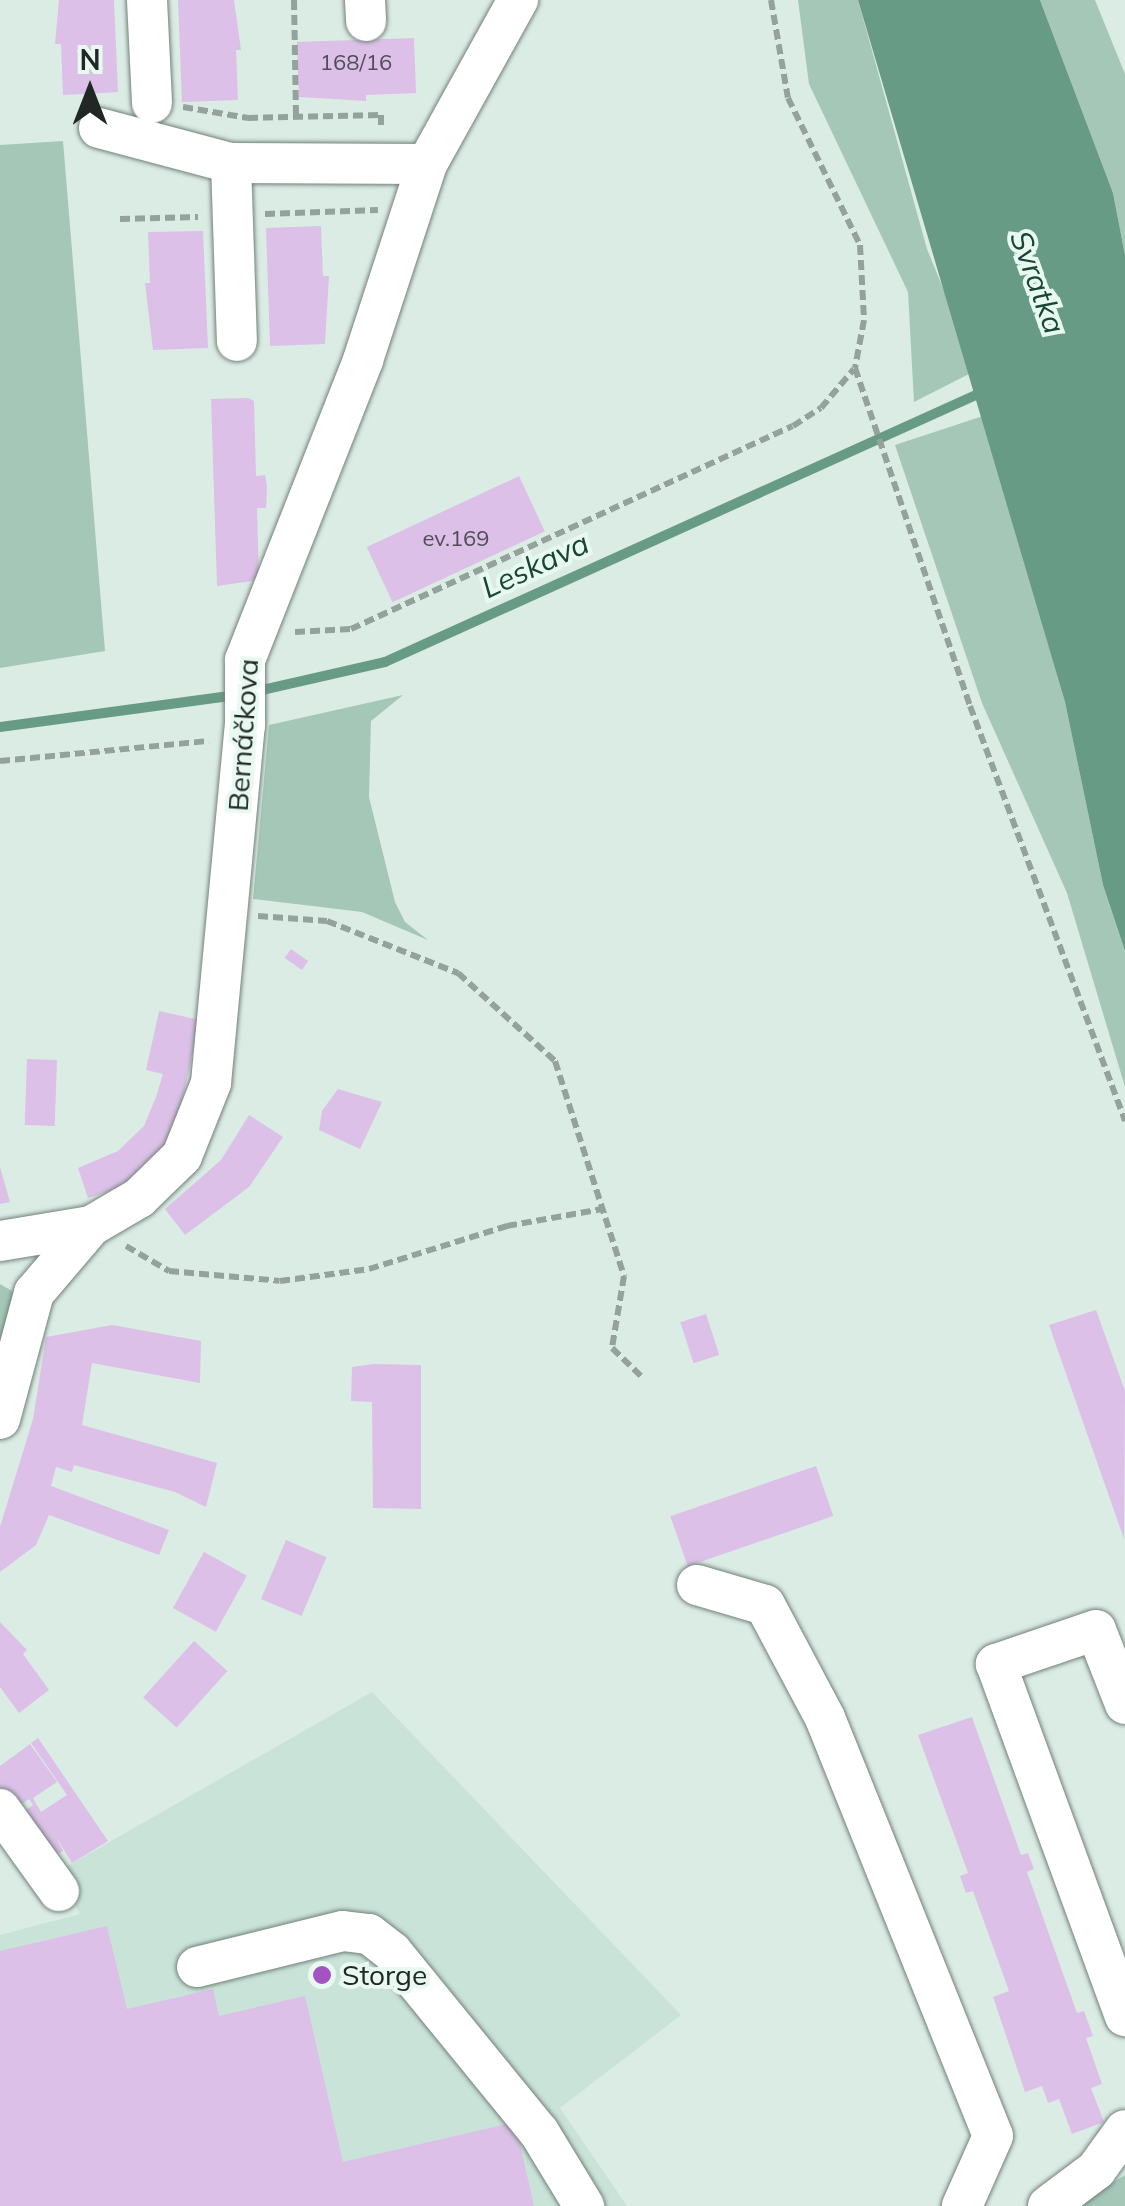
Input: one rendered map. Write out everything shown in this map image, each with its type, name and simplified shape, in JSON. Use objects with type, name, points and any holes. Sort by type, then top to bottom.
[{"type":"street","points":[[147,0],[152,103]]},
{"type":"street","name":"Bernáčkova","points":[[91,1226],[139,1198],[182,1156],[212,1082],[249,647],[362,360],[428,164],[518,0]]},
{"type":"street","points":[[99,128],[231,162],[428,164]]},
{"type":"street","points":[[231,162],[237,341]]},
{"type":"street","points":[[0,1241],[91,1226]]},
{"type":"street","points":[[0,1420],[34,1293],[91,1226]]},
{"type":"street","points":[[696,1584],[765,1605],[825,1718],[993,2136],[962,2206]]},
{"type":"street","points":[[1125,1704],[1096,1630],[996,1664],[1125,2016]]},
{"type":"street","points":[[0,1809],[59,1891]]},
{"type":"street","points":[[197,1967],[343,1931],[369,1934],[392,1952],[539,2132],[584,2206]]},
{"type":"street","points":[[1048,2206],[1096,2170],[1125,2130]]},
{"type":"path","points":[[294,0],[296,119]]},
{"type":"path","points":[[770,0],[791,108],[860,244],[864,320],[855,368],[1125,1121]]},
{"type":"path","points":[[249,647],[351,629],[793,426],[821,408],[855,368]]},
{"type":"path","points":[[0,761],[244,740]]},
{"type":"path","points":[[227,914],[327,921],[458,973],[556,1061],[624,1276],[612,1348],[643,1378]]},
{"type":"path","points":[[91,1226],[170,1271],[280,1281],[369,1269],[507,1226],[602,1208]]},
{"type":"shaded area","points":[[798,0],[858,0],[927,249],[961,332],[971,373],[914,402],[908,292],[809,84]]},
{"type":"shaded area","points":[[1040,0],[1095,0],[1125,74],[1125,255],[1113,193]]},
{"type":"shaded area","points":[[63,141],[105,651],[0,668],[0,145]]},
{"type":"shaded area","points":[[983,416],[1065,702],[1103,885],[1125,951],[1125,1087],[1067,893],[982,703],[895,445]]},
{"type":"shaded area","points":[[403,695],[371,721],[369,797],[395,902],[405,922],[428,940],[362,912],[253,899],[269,725]]},
{"type":"shaded area","points":[[0,1284],[17,1294],[0,1354]]},
{"type":"shaded area","name":"Storge","points":[[372,1692],[681,2015],[560,2108],[627,2206],[0,2206],[0,1935],[80,1914],[57,1872]]},
{"type":"shaded area","points":[[1125,2175],[1125,2206],[1078,2206],[1090,2197]]},
{"type":"water","name":"Svratka","points":[[858,0],[1040,0],[1113,193],[1125,255],[1125,951],[1103,885],[1065,702]]},
{"type":"building","points":[[59,0],[114,0],[118,92],[63,95],[61,44],[55,44]]},
{"type":"building","points":[[178,0],[234,0],[241,50],[236,50],[238,100],[182,102]]},
{"type":"building","points":[[414,38],[416,93],[366,95],[366,101],[299,97],[297,42]]},
{"type":"building","points":[[321,226],[323,276],[329,276],[325,344],[270,346],[266,228]]},
{"type":"building","points":[[203,231],[208,348],[153,350],[145,283],[150,283],[148,232]]},
{"type":"building","points":[[211,399],[254,401],[256,476],[265,475],[267,486],[266,508],[257,508],[259,580],[217,586]]},
{"type":"building","points":[[519,476],[545,531],[393,602],[367,547]]},
{"type":"building","points":[[291,949],[308,961],[302,970],[285,958]]},
{"type":"building","points":[[159,1011],[200,1020],[180,1110],[163,1147],[121,1187],[88,1198],[78,1168],[118,1151],[144,1126],[156,1097],[163,1074],[146,1070]]},
{"type":"building","points":[[27,1059],[57,1060],[55,1126],[25,1125]]},
{"type":"building","points":[[338,1089],[382,1102],[360,1149],[319,1130],[322,1111]]},
{"type":"building","points":[[249,1115],[283,1137],[249,1187],[185,1235],[165,1209],[221,1160]]},
{"type":"building","points":[[0,1167],[10,1202],[0,1204]]},
{"type":"building","points":[[1096,1310],[1125,1391],[1124,1539],[1049,1325]]},
{"type":"building","points":[[706,1314],[719,1355],[694,1363],[680,1322]]},
{"type":"building","points":[[112,1325],[201,1341],[200,1383],[92,1363],[82,1425],[217,1463],[206,1507],[175,1492],[74,1465],[72,1472],[56,1467],[51,1486],[169,1530],[159,1555],[49,1515],[36,1545],[0,1572],[0,1527],[33,1419],[46,1337]]},
{"type":"building","points":[[421,1365],[421,1509],[373,1508],[372,1402],[351,1401],[352,1367]]},
{"type":"building","points":[[816,1466],[833,1516],[688,1566],[670,1516]]},
{"type":"building","points":[[286,1540],[327,1557],[301,1616],[261,1599]]},
{"type":"building","points":[[204,1552],[247,1576],[216,1632],[173,1608]]},
{"type":"building","points":[[0,1622],[27,1650],[23,1654],[49,1690],[19,1713],[0,1687]]},
{"type":"building","points":[[194,1641],[227,1671],[177,1728],[143,1697]]},
{"type":"building","points":[[972,1717],[1021,1855],[1028,1853],[1034,1869],[1027,1872],[1077,2013],[1084,2011],[1093,2036],[1086,2038],[1102,2084],[1091,2088],[1104,2122],[1072,2134],[1059,2099],[1048,2103],[1042,2086],[1025,2092],[993,1997],[1009,1991],[973,1891],[966,1893],[960,1876],[968,1873],[918,1735]]},
{"type":"building","points":[[38,1738],[108,1841],[72,1863],[56,1837],[63,1851],[47,1860],[18,1815],[33,1805],[29,1799],[15,1809],[0,1788],[0,1766],[30,1744],[57,1782],[33,1798],[41,1812],[67,1795],[31,1743]]},
{"type":"building","points":[[107,1926],[127,2009],[213,1989],[219,2016],[305,1996],[343,2162],[515,2122],[534,2206],[0,2206],[0,1951]]},
{"type":"waterway","name":"Leskava","points":[[254,692],[385,662],[989,389]]},
{"type":"waterway","name":"Leskava","points":[[0,727],[237,695]]},
{"type":"place","name":"Storge","points":[[322,1975]]}]
